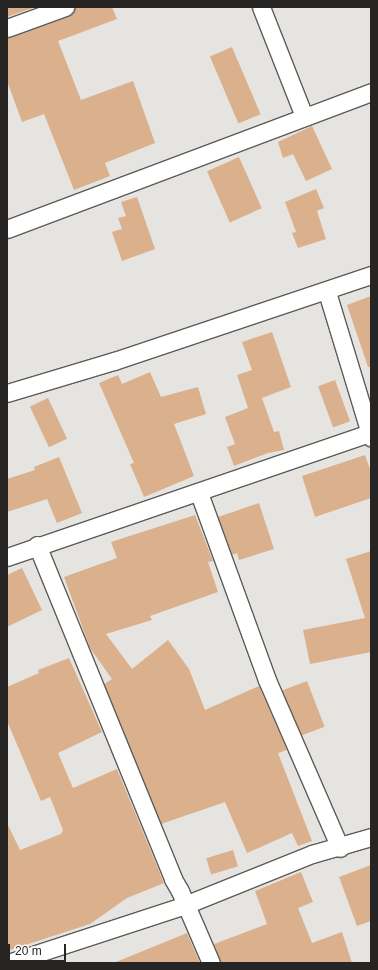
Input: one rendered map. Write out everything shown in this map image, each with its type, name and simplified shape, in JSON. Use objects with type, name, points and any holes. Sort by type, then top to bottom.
[{"type":"street","points":[[7,28],[65,7]]},
{"type":"street","points":[[261,7],[304,116]]},
{"type":"street","points":[[7,229],[371,92]]},
{"type":"street","points":[[7,393],[114,361],[327,292],[371,276]]},
{"type":"street","points":[[7,557],[37,545],[199,493],[370,435],[327,292]]},
{"type":"street","points":[[199,493],[267,680],[340,848]]},
{"type":"street","points":[[37,545],[185,905],[211,963]]},
{"type":"street","points":[[8,963],[185,905],[312,854],[340,848],[371,837]]},
{"type":"building","points":[[7,7],[36,7],[7,17]]},
{"type":"building","points":[[75,7],[112,7],[117,19],[58,41],[81,100],[133,81],[155,143],[105,163],[110,176],[74,190],[44,114],[22,122],[7,81],[7,38],[68,16]]},
{"type":"building","points":[[232,47],[261,114],[238,124],[210,56]]},
{"type":"building","points":[[312,126],[332,169],[306,181],[293,154],[283,158],[278,142]]},
{"type":"building","points":[[239,157],[262,208],[230,222],[207,171]]},
{"type":"building","points":[[316,189],[324,208],[317,211],[326,239],[298,248],[292,233],[296,232],[285,202]]},
{"type":"building","points":[[137,197],[155,249],[122,261],[112,232],[122,229],[118,218],[126,216],[121,202]]},
{"type":"building","points":[[371,296],[371,367],[368,367],[347,305]]},
{"type":"building","points":[[272,332],[291,387],[262,398],[274,432],[279,431],[284,450],[268,453],[234,466],[227,447],[235,444],[225,417],[248,408],[237,375],[252,370],[242,342]]},
{"type":"building","points":[[150,372],[161,397],[198,387],[206,414],[174,424],[194,476],[144,497],[130,464],[134,463],[99,383],[118,375],[122,384]]},
{"type":"building","points":[[335,380],[350,421],[333,428],[318,386]]},
{"type":"building","points":[[48,398],[67,439],[49,447],[30,406]]},
{"type":"building","points":[[365,455],[371,472],[371,498],[315,517],[302,476]]},
{"type":"building","points":[[59,457],[82,513],[57,523],[47,499],[7,512],[7,479],[35,470],[34,467]]},
{"type":"building","points":[[259,503],[274,549],[239,560],[237,553],[232,555],[218,517]]},
{"type":"building","points":[[195,515],[213,561],[208,562],[218,592],[150,616],[152,620],[106,634],[132,669],[168,640],[189,669],[205,710],[259,686],[287,750],[278,753],[312,841],[298,846],[292,833],[247,853],[225,802],[161,824],[104,684],[112,679],[90,648],[64,577],[117,558],[111,542]]},
{"type":"building","points":[[371,551],[371,652],[310,664],[303,630],[365,618],[346,559]]},
{"type":"building","points":[[22,568],[42,610],[7,627],[7,575]]},
{"type":"building","points":[[69,658],[102,732],[58,753],[73,788],[117,769],[164,883],[127,898],[90,924],[7,951],[7,823],[20,850],[61,834],[63,830],[50,797],[41,801],[7,721],[7,687],[39,673],[38,670]]},
{"type":"building","points":[[307,681],[325,727],[300,736],[283,690]]},
{"type":"building","points":[[233,850],[238,866],[211,874],[206,858]]},
{"type":"building","points":[[371,865],[371,921],[357,926],[339,877]]},
{"type":"building","points":[[301,872],[313,902],[298,908],[312,943],[342,932],[352,963],[221,963],[214,944],[267,924],[255,891]]},
{"type":"building","points":[[187,933],[200,963],[116,963],[116,962]]}]
